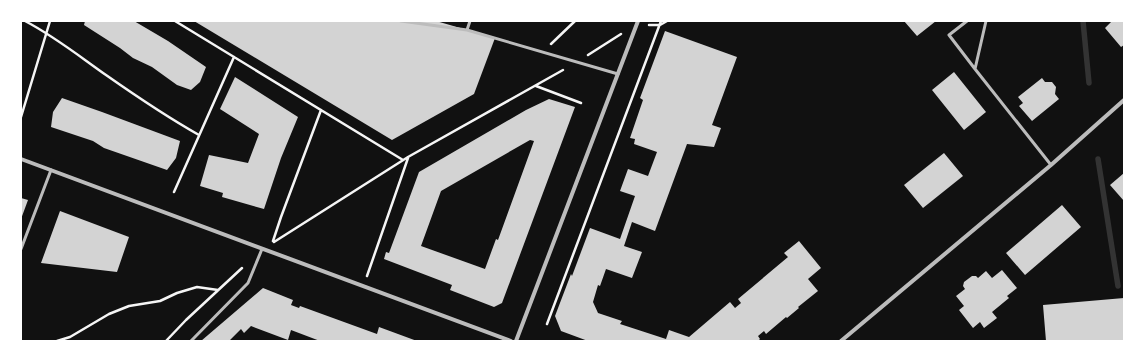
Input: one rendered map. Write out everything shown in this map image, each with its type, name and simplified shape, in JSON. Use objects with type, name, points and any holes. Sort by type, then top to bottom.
[{"type":"street","points":[[516,341],[637,23]]},
{"type":"street","points":[[841,341],[1051,165],[1124,100]]},
{"type":"street","points":[[21,159],[511,341]]},
{"type":"lane","points":[[401,21],[468,30],[618,74]]},
{"type":"lane","points":[[468,30],[470,21]]},
{"type":"lane","points":[[967,21],[949,35],[1051,165]]},
{"type":"lane","points":[[975,69],[986,21]]},
{"type":"lane","points":[[21,249],[51,170]]},
{"type":"lane","points":[[191,341],[248,283],[262,249]]},
{"type":"path","points":[[25,21],[46,32],[107,76],[199,136]]},
{"type":"path","points":[[21,117],[50,21]]},
{"type":"path","points":[[175,21],[403,160]]},
{"type":"path","points":[[543,52],[575,21]]},
{"type":"path","points":[[547,324],[661,21]]},
{"type":"path","points":[[262,249],[403,160],[578,62],[637,23],[660,25],[667,21]]},
{"type":"path","points":[[174,192],[234,57]]},
{"type":"path","points":[[536,85],[581,103]]},
{"type":"path","points":[[273,242],[321,110]]},
{"type":"path","points":[[363,286],[408,157]]},
{"type":"path","points":[[166,341],[242,267]]},
{"type":"path","points":[[57,341],[70,337],[109,314],[129,306],[160,301],[197,287],[218,290]]},
{"type":"building","points":[[85,21],[134,21],[168,41],[206,67],[200,82],[191,90],[177,85],[152,67],[133,58],[84,25]]},
{"type":"building","points":[[194,21],[436,21],[495,38],[474,94],[392,140]]},
{"type":"building","points":[[904,21],[936,21],[917,36]]},
{"type":"building","points":[[1112,21],[1124,21],[1124,45],[1121,47],[1105,28]]},
{"type":"building","points":[[665,31],[737,57],[712,125],[721,128],[714,147],[687,144],[655,231],[632,222],[624,246],[642,252],[632,278],[606,269],[600,286],[598,285],[593,302],[598,313],[622,321],[620,324],[666,339],[669,330],[689,337],[730,302],[735,308],[741,303],[738,299],[788,257],[784,253],[799,241],[821,268],[808,279],[818,291],[766,334],[764,331],[758,336],[760,339],[758,341],[588,341],[561,331],[555,316],[590,228],[620,239],[635,196],[620,191],[628,169],[648,176],[657,152],[634,144],[635,139],[630,138],[643,100],[640,98]]},
{"type":"building","points":[[954,72],[986,112],[964,130],[932,90]]},
{"type":"building","points":[[235,77],[298,117],[281,158],[264,209],[222,197],[223,193],[200,186],[209,155],[248,163],[259,134],[220,109]]},
{"type":"building","points":[[1042,78],[1045,82],[1052,82],[1056,87],[1055,94],[1059,99],[1032,121],[1019,106],[1023,103],[1018,97]]},
{"type":"building","points":[[62,98],[180,141],[176,158],[167,170],[104,148],[93,141],[51,127],[53,112]]},
{"type":"building","points":[[549,99],[575,107],[502,303],[494,307],[450,290],[452,285],[384,259],[386,252],[389,253],[419,172],[526,110]],"holes":[[[530,140],[534,141],[498,240],[496,239],[485,269],[421,246],[441,191]]]},
{"type":"building","points":[[944,153],[963,176],[923,208],[904,185]]},
{"type":"building","points":[[1124,173],[1124,201],[1110,185]]},
{"type":"building","points":[[21,198],[28,200],[21,219]]},
{"type":"building","points":[[1062,205],[1081,227],[1025,275],[1006,253]]},
{"type":"building","points":[[60,211],[129,237],[117,272],[41,263]]},
{"type":"building","points":[[1002,270],[1017,288],[1007,296],[1009,298],[992,312],[997,318],[984,328],[980,322],[973,328],[959,310],[964,306],[956,296],[965,289],[963,286],[964,282],[972,276],[976,276],[978,278],[986,271],[992,278]]},
{"type":"building","points":[[263,288],[293,300],[291,305],[299,308],[300,306],[377,334],[379,327],[417,341],[320,341],[291,330],[288,340],[251,326],[244,333],[241,329],[229,341],[201,341]]},
{"type":"building","points":[[1124,298],[1124,341],[1046,341],[1043,305]]},
{"type":"waterway","points":[[1083,21],[1089,83]]},
{"type":"waterway","points":[[1098,159],[1118,286]]}]
